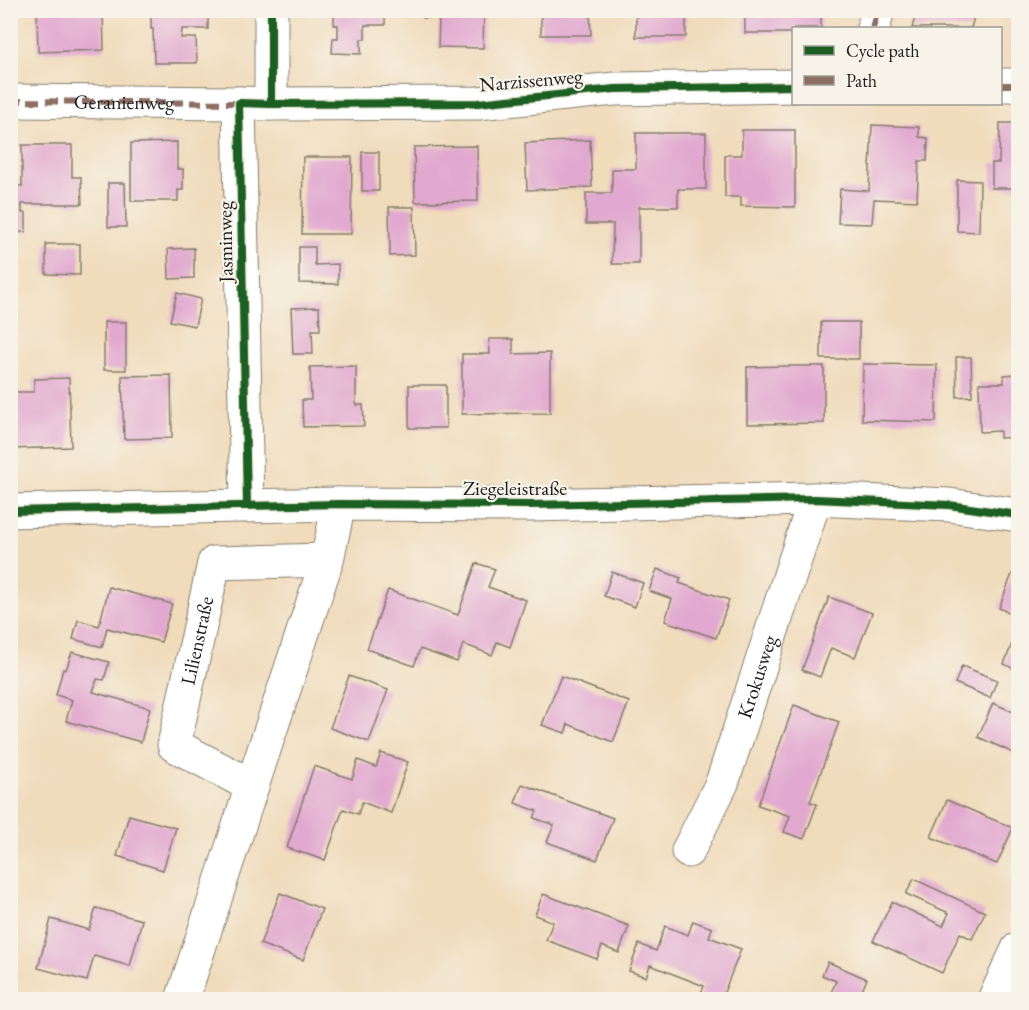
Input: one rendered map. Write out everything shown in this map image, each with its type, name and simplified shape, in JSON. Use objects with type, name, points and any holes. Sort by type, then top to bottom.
[{"type":"street","points":[[238,103],[270,104],[271,10]]},
{"type":"street","points":[[873,27],[878,10]]},
{"type":"street","points":[[1002,85],[1018,85]]},
{"type":"street","name":"Narzissenweg","points":[[270,104],[478,103],[615,89],[792,87]]},
{"type":"street","name":"Geranienweg","points":[[10,101],[238,103]]},
{"type":"street","name":"Jasminweg","points":[[238,103],[248,506]]},
{"type":"street","name":"Ziegeleistraße","points":[[10,511],[339,504],[528,505],[815,499],[949,506],[1018,516]]},
{"type":"street","name":"Krokusweg","points":[[688,851],[722,783],[815,499]]},
{"type":"street","points":[[182,999],[327,560],[339,504]]},
{"type":"street","name":"Lilienstraße","points":[[252,786],[174,745],[214,562],[327,560]]},
{"type":"street","points":[[994,999],[1018,949]]},
{"type":"building","points":[[37,10],[103,10],[104,50],[38,52]]},
{"type":"building","points":[[151,10],[208,10],[208,29],[182,29],[181,38],[196,38],[197,63],[154,63]]},
{"type":"building","points":[[334,10],[385,10],[385,25],[365,25],[365,39],[361,39],[361,54],[332,53],[333,38],[338,38],[338,25],[334,25]]},
{"type":"building","points":[[423,10],[484,10],[483,48],[438,47],[439,18],[423,18]]},
{"type":"building","points":[[541,10],[590,10],[591,35],[541,35]]},
{"type":"building","points":[[636,10],[686,10],[686,37],[636,37]]},
{"type":"building","points":[[745,10],[821,10],[821,27],[792,27],[792,33],[745,33]]},
{"type":"building","points":[[917,10],[976,10],[971,27],[912,27]]},
{"type":"building","points":[[1000,123],[1018,123],[1018,188],[992,188],[992,163],[999,163]]},
{"type":"building","points":[[872,125],[919,127],[919,137],[928,138],[927,161],[919,161],[917,201],[874,199],[872,224],[838,223],[840,189],[869,191]]},
{"type":"building","points":[[742,130],[795,130],[795,207],[741,206],[741,197],[725,197],[725,155],[742,155]]},
{"type":"building","points":[[636,133],[706,133],[706,189],[678,189],[678,207],[639,207],[639,264],[612,264],[613,224],[586,224],[586,193],[612,193],[612,169],[636,169]]},
{"type":"building","points":[[590,140],[592,187],[527,190],[525,143]]},
{"type":"building","points":[[177,142],[177,169],[183,169],[183,190],[178,190],[178,201],[131,201],[131,143]]},
{"type":"building","points":[[22,145],[72,145],[72,177],[81,177],[82,204],[22,204],[22,213],[26,213],[26,232],[10,232],[10,186],[22,186]]},
{"type":"building","points":[[477,146],[478,201],[415,202],[414,147]]},
{"type":"building","points":[[362,152],[379,152],[379,191],[362,191]]},
{"type":"building","points":[[303,157],[352,157],[351,234],[302,234]]},
{"type":"building","points":[[957,180],[980,181],[979,232],[957,231]]},
{"type":"building","points":[[108,183],[125,183],[126,227],[108,227]]},
{"type":"building","points":[[389,207],[414,207],[415,255],[390,256]]},
{"type":"building","points":[[46,244],[80,244],[80,275],[46,274]]},
{"type":"building","points":[[299,247],[315,247],[315,265],[338,264],[338,284],[299,283]]},
{"type":"building","points":[[194,248],[194,278],[169,279],[168,249]]},
{"type":"building","points":[[177,293],[201,299],[195,326],[170,321]]},
{"type":"building","points":[[319,307],[320,330],[312,330],[313,354],[293,354],[291,308]]},
{"type":"building","points":[[104,322],[126,322],[126,370],[104,370]]},
{"type":"building","points":[[821,322],[859,322],[859,359],[821,359]]},
{"type":"building","points":[[489,339],[513,339],[513,354],[550,353],[550,413],[462,414],[462,354],[490,354]]},
{"type":"building","points":[[956,357],[971,357],[972,396],[957,397]]},
{"type":"building","points":[[863,364],[937,365],[936,422],[862,420]]},
{"type":"building","points":[[356,366],[356,405],[363,405],[364,426],[303,427],[302,400],[311,400],[310,367]]},
{"type":"building","points":[[824,366],[824,423],[747,424],[747,367]]},
{"type":"building","points":[[1016,374],[1018,437],[1000,438],[1000,431],[980,432],[979,383],[1004,383],[1004,375]]},
{"type":"building","points":[[171,375],[172,438],[124,439],[122,376]]},
{"type":"building","points":[[69,378],[71,447],[10,449],[10,392],[34,392],[34,379]]},
{"type":"building","points":[[409,385],[446,385],[446,428],[409,428]]},
{"type":"building","points":[[476,563],[495,569],[488,587],[526,600],[510,647],[497,642],[492,655],[463,644],[457,662],[420,649],[414,666],[367,649],[388,590],[458,615]]},
{"type":"building","points":[[657,569],[681,578],[679,583],[729,600],[716,638],[665,621],[672,599],[649,591]]},
{"type":"building","points":[[612,572],[643,583],[635,607],[604,596]]},
{"type":"building","points":[[1012,574],[1018,577],[1018,616],[999,608]]},
{"type":"building","points":[[109,587],[172,604],[161,642],[107,628],[102,647],[73,639],[78,620],[99,626]]},
{"type":"building","points":[[829,597],[872,613],[855,657],[831,648],[820,677],[802,670]]},
{"type":"building","points":[[1018,629],[1018,671],[1004,664]]},
{"type":"building","points":[[72,652],[109,662],[104,680],[97,679],[93,692],[150,708],[141,742],[66,721],[72,700],[56,695],[63,669],[66,670]]},
{"type":"building","points":[[962,666],[997,680],[990,698],[955,683]]},
{"type":"building","points":[[349,676],[388,690],[369,742],[330,728]]},
{"type":"building","points":[[561,676],[629,702],[613,742],[568,724],[565,733],[542,725]]},
{"type":"building","points":[[993,703],[1018,714],[1018,755],[978,737]]},
{"type":"building","points":[[794,705],[839,722],[810,802],[817,804],[804,839],[784,832],[790,816],[758,805]]},
{"type":"building","points":[[381,753],[408,762],[391,813],[362,802],[358,814],[343,809],[325,860],[287,848],[314,766],[352,779],[358,760],[376,767]]},
{"type":"building","points":[[522,784],[613,818],[597,860],[547,842],[554,825],[534,818],[537,811],[515,803]]},
{"type":"building","points":[[947,800],[1013,828],[997,864],[931,837]]},
{"type":"building","points":[[129,815],[176,828],[163,870],[117,856]]},
{"type":"building","points":[[914,879],[985,912],[972,939],[960,933],[942,973],[873,941],[892,902],[943,926],[949,913],[906,894]]},
{"type":"building","points":[[280,893],[322,909],[303,960],[260,944]]},
{"type":"building","points":[[543,894],[629,926],[619,953],[602,946],[597,959],[546,940],[553,922],[535,915]]},
{"type":"building","points":[[96,908],[142,920],[130,966],[94,956],[87,981],[38,968],[51,919],[89,930]]},
{"type":"building","points":[[693,921],[712,928],[709,937],[741,949],[721,1000],[703,1000],[699,998],[704,986],[650,965],[646,977],[629,971],[639,944],[656,951],[665,926],[688,935]]},
{"type":"building","points":[[828,962],[867,979],[858,1000],[828,1000],[836,981],[822,975]]},
{"type":"marked path","points":[[873,27],[878,10]]},
{"type":"marked path","points":[[1002,85],[1018,85]]},
{"type":"marked path","points":[[10,101],[239,103]]},
{"type":"cycle path","points":[[247,506],[239,103],[271,104],[271,10]]},
{"type":"cycle path","points":[[271,104],[478,103],[615,89],[792,86]]},
{"type":"cycle path","points":[[10,511],[339,504],[529,505],[815,499],[949,505],[1018,515]]}]
